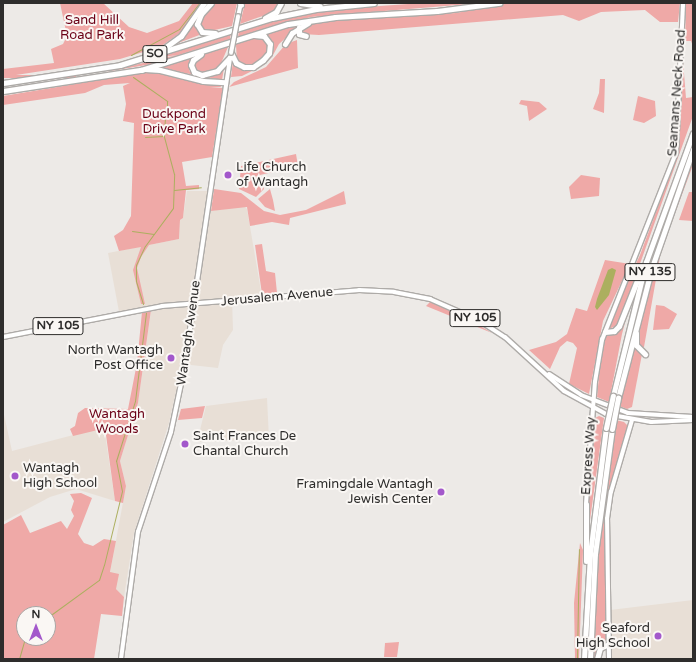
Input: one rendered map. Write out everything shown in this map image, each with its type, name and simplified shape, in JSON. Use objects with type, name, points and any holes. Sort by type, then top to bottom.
[{"type":"highway","points":[[120,65],[165,48],[176,41],[204,3]]},
{"type":"highway","points":[[211,3],[198,18],[199,30],[205,34],[229,31]]},
{"type":"highway","points":[[243,27],[276,12],[281,3]]},
{"type":"highway","points":[[300,3],[316,6],[352,3]]},
{"type":"highway","name":"SO","points":[[3,83],[120,65],[229,31],[316,9],[374,3]]},
{"type":"highway","name":"SO","points":[[3,91],[142,69],[253,35],[315,20],[458,10],[499,3]]},
{"type":"highway","points":[[285,44],[299,28],[315,20]]},
{"type":"highway","points":[[299,28],[299,34],[306,36]]},
{"type":"highway","points":[[222,45],[195,57],[191,62],[192,69],[198,74],[213,74],[222,68],[230,55],[236,63],[244,67],[253,67],[263,60],[269,53],[270,44],[264,36],[253,35]]},
{"type":"highway","points":[[142,69],[160,70],[203,80],[225,82]]},
{"type":"highway","name":"NY 135","points":[[584,659],[586,598],[594,514],[615,397],[646,262],[693,133]]},
{"type":"highway","name":"NY 135","points":[[615,397],[644,291],[693,149]]},
{"type":"highway","points":[[605,332],[614,330],[619,326],[646,262]]},
{"type":"highway","points":[[644,291],[635,342],[645,354]]},
{"type":"highway","name":"NY 135","points":[[590,659],[595,554],[609,429]]},
{"type":"highway","points":[[586,504],[586,598]]},
{"type":"highway","points":[[597,659],[600,648],[609,644]]},
{"type":"main road","name":"Seamans Neck Road","points":[[593,409],[598,363],[605,332],[676,153],[683,3]]},
{"type":"main road","name":"Wantagh Avenue","points":[[121,659],[137,539],[175,416],[225,82],[241,4]]},
{"type":"main road","name":"Jerusalem Avenue","points":[[3,336],[156,307],[193,303],[359,290],[412,294],[446,305],[480,321],[528,360],[564,385],[594,401],[628,413],[693,418]]},
{"type":"main road","name":"Jerusalem Avenue","points":[[534,363],[562,392],[593,409],[632,420],[666,422],[693,418]]},
{"type":"main road","name":"Express Way","points":[[586,504],[593,409]]},
{"type":"main road","points":[[609,659],[607,519],[611,492],[632,420]]},
{"type":"shaded area","points":[[187,191],[213,191],[210,211],[244,206],[247,209],[262,297],[232,299],[233,330],[223,345],[218,368],[182,364],[169,423],[134,533],[124,597],[116,589],[110,573],[126,486],[120,461],[138,403],[151,311],[120,317],[108,253],[179,239],[180,220],[183,218]]},
{"type":"shaded area","points":[[612,268],[616,270],[609,295],[597,310],[595,307],[597,299],[608,270]]},
{"type":"shaded area","points":[[267,398],[269,439],[197,442],[206,406]]},
{"type":"shaded area","points":[[3,410],[12,451],[104,427],[115,501],[76,489],[50,497],[3,522]]},
{"type":"shaded area","points":[[693,600],[693,659],[612,659],[610,610]]},
{"type":"green space","name":"Sand Hill Road Park","points":[[60,3],[103,3],[129,27],[147,33],[179,21],[193,3],[202,3],[180,33],[160,47],[120,59],[3,77],[3,69],[54,63],[51,49],[63,44],[67,36]]},
{"type":"green space","points":[[206,3],[208,3],[196,26],[202,34],[173,45]]},
{"type":"green space","points":[[212,3],[237,3],[232,26],[206,32],[198,26],[200,18]]},
{"type":"green space","points":[[245,3],[279,3],[276,10],[271,13],[240,24]]},
{"type":"green space","points":[[422,3],[482,3],[311,17],[238,37],[239,30],[310,11]]},
{"type":"green space","points":[[510,3],[680,3],[678,22],[660,22],[645,10],[601,12],[579,21],[563,15],[319,35],[302,34],[299,29],[321,21],[456,13]]},
{"type":"green space","points":[[686,3],[693,3],[693,46],[691,41],[685,41]]},
{"type":"green space","points":[[301,24],[279,44],[272,57],[264,65],[242,76],[231,77],[233,61],[242,70],[252,68],[270,56],[274,49],[271,39],[263,34]]},
{"type":"green space","points":[[231,32],[230,39],[152,64],[105,72],[177,55],[150,59]]},
{"type":"green space","points":[[257,37],[265,38],[269,44],[268,54],[251,66],[237,62],[236,45],[228,47],[219,68],[206,73],[194,69],[192,64],[198,56]]},
{"type":"green space","points":[[297,40],[298,68],[229,87],[234,82],[266,67],[286,44]]},
{"type":"green space","points":[[192,57],[189,71],[206,77],[158,68]]},
{"type":"green space","points":[[683,61],[686,98],[693,97],[693,116],[618,325],[609,329],[616,306],[640,255],[678,153]]},
{"type":"green space","points":[[224,68],[222,80],[206,77],[216,75]]},
{"type":"green space","name":"Duckpond Drive Park","points":[[154,71],[220,84],[221,87],[210,87],[223,88],[212,157],[182,162],[186,186],[199,185],[199,189],[186,190],[183,218],[180,220],[179,239],[149,245],[141,257],[137,268],[145,304],[141,304],[133,270],[141,247],[119,251],[114,236],[123,230],[131,216],[134,123],[123,121],[126,104],[123,86],[130,83],[104,85],[85,93],[3,105],[3,96]]},
{"type":"green space","points":[[3,75],[76,75],[76,78],[3,78]]},
{"type":"green space","points":[[600,79],[605,79],[604,113],[593,109],[599,93]]},
{"type":"green space","points":[[638,96],[655,101],[656,116],[644,123],[633,120]]},
{"type":"green space","points":[[521,100],[539,102],[547,109],[529,121],[527,106],[519,104]]},
{"type":"green space","points":[[296,154],[298,166],[260,175],[264,189],[256,197],[239,189],[241,166]]},
{"type":"green space","points":[[693,158],[693,165],[661,251],[644,347],[641,348],[637,335],[657,260]]},
{"type":"green space","points":[[581,175],[600,178],[599,196],[571,199],[569,187]]},
{"type":"green space","points":[[214,189],[241,193],[264,211],[280,215],[306,210],[344,191],[346,204],[290,218],[289,225],[272,222],[250,226],[247,207],[211,211]]},
{"type":"green space","points":[[270,189],[275,211],[265,207],[258,199]]},
{"type":"green space","points":[[689,192],[693,192],[693,221],[679,220]]},
{"type":"green space","points":[[262,244],[266,271],[275,273],[277,293],[262,294],[255,245]]},
{"type":"green space","points":[[605,260],[630,264],[603,321],[589,394],[569,384],[577,348],[573,343],[567,341],[560,347],[550,369],[529,350],[556,342],[567,334],[576,308],[587,311]]},
{"type":"green space","points":[[430,302],[460,314],[492,333],[426,306]]},
{"type":"green space","points":[[630,304],[622,334],[609,402],[597,397],[600,365],[606,335],[615,331]]},
{"type":"green space","points":[[656,305],[664,306],[677,314],[669,329],[653,330]]},
{"type":"green space","name":"Wantagh Woods","points":[[151,310],[138,403],[120,461],[126,486],[123,503],[115,501],[106,435],[102,429],[73,436],[70,429],[75,426],[78,413],[85,408],[128,409],[137,363],[142,312]]},
{"type":"green space","points":[[634,343],[642,354],[632,407],[627,409],[619,406]]},
{"type":"green space","points":[[205,406],[202,418],[178,420],[181,409]]},
{"type":"green space","points":[[599,416],[604,418],[587,542],[587,505],[595,418]]},
{"type":"green space","points":[[616,420],[624,422],[628,426],[605,506],[607,639],[598,647],[596,659],[594,659],[599,540]]},
{"type":"green space","points":[[81,493],[92,498],[78,534],[84,543],[93,546],[104,539],[116,541],[110,572],[119,574],[116,589],[124,597],[122,616],[101,614],[94,659],[3,659],[3,525],[21,515],[30,533],[61,521],[67,529],[74,516],[71,510],[74,501],[70,494]]},
{"type":"green space","points":[[580,543],[583,550],[579,659],[575,659],[574,603]]},
{"type":"green space","points":[[399,642],[397,657],[384,657],[385,643]]},
{"type":"waterway","points":[[131,55],[179,29],[199,3]]},
{"type":"waterway","points":[[133,77],[167,101],[167,111]]},
{"type":"waterway","points":[[143,304],[136,281],[136,265],[145,246],[173,208],[174,174],[164,136],[165,119]]},
{"type":"waterway","points":[[145,137],[164,136]]},
{"type":"waterway","points":[[174,190],[201,187]]},
{"type":"waterway","points":[[132,231],[154,234]]},
{"type":"waterway","points":[[56,611],[99,580],[104,565],[122,491],[116,461],[135,401],[146,313]]},
{"type":"waterway","points":[[577,659],[579,549]]},
{"type":"waterway","points":[[19,659],[23,646]]},
{"type":"place","name":"Life Church of Wantagh","points":[[228,175]]},
{"type":"place","name":"North Wantagh Post Office","points":[[171,358]]},
{"type":"place","name":"Saint Frances De Chantal Church","points":[[185,444]]},
{"type":"place","name":"Wantagh High School","points":[[15,476]]},
{"type":"place","name":"Framingdale Wantagh Jewish Center","points":[[441,492]]},
{"type":"place","name":"Seaford High School","points":[[658,636]]}]
